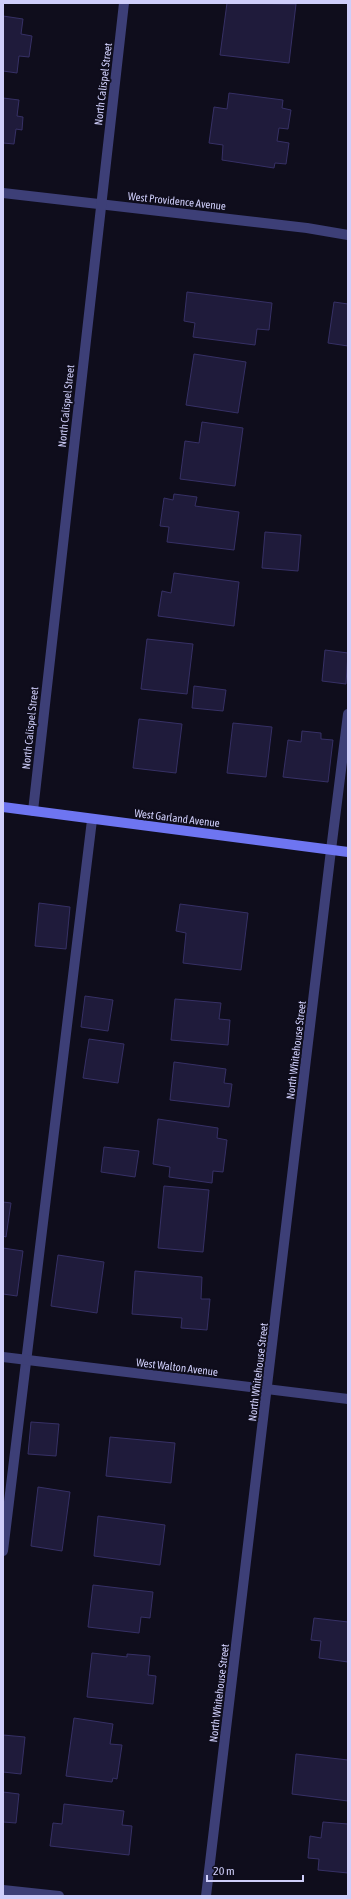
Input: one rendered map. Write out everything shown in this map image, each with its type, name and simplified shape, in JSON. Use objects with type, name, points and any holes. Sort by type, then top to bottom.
[{"type":"street","name":"North Calispel Street","points":[[33,811],[100,205],[124,3]]},
{"type":"street","name":"West Providence Avenue","points":[[3,194],[307,228],[348,235]]},
{"type":"street","name":"North Whitehouse Street","points":[[206,1896],[268,1390],[348,714]]},
{"type":"street","name":"West Garland Avenue","points":[[3,807],[92,820],[348,852]]},
{"type":"street","points":[[3,1551],[92,820]]},
{"type":"street","name":"West Walton Avenue","points":[[3,1357],[348,1399]]},
{"type":"street","points":[[3,1890],[59,1896]]},
{"type":"building","points":[[227,3],[296,4],[289,63],[220,55]]},
{"type":"building","points":[[3,16],[23,19],[21,34],[32,36],[29,57],[19,56],[17,73],[3,71]]},
{"type":"building","points":[[229,93],[283,100],[282,108],[291,110],[288,129],[279,128],[277,141],[289,143],[286,164],[275,163],[274,168],[222,160],[223,145],[209,143],[214,107],[227,109]]},
{"type":"building","points":[[3,98],[19,100],[17,116],[23,117],[22,130],[16,129],[14,144],[3,143]]},
{"type":"building","points":[[187,292],[272,303],[269,330],[257,329],[255,345],[193,337],[195,323],[184,321]]},
{"type":"building","points":[[334,302],[348,304],[348,346],[328,343]]},
{"type":"building","points":[[194,354],[246,362],[238,413],[186,405]]},
{"type":"building","points":[[202,422],[243,428],[235,486],[180,479],[185,441],[199,443]]},
{"type":"building","points":[[174,494],[197,497],[195,506],[239,512],[234,550],[167,542],[169,527],[160,526],[164,498],[173,500]]},
{"type":"building","points":[[265,532],[301,535],[298,571],[262,568]]},
{"type":"building","points":[[174,573],[239,582],[234,626],[158,616],[162,591],[171,593]]},
{"type":"building","points":[[147,639],[193,644],[187,694],[141,689]]},
{"type":"building","points":[[325,650],[348,653],[346,684],[322,681]]},
{"type":"building","points":[[194,686],[226,690],[223,711],[192,708]]},
{"type":"building","points":[[139,719],[182,724],[176,773],[133,768]]},
{"type":"building","points":[[233,723],[272,727],[266,777],[227,773]]},
{"type":"building","points":[[302,731],[321,733],[321,739],[333,740],[328,782],[283,777],[288,740],[301,742]]},
{"type":"building","points":[[39,903],[70,907],[66,949],[35,946]]},
{"type":"building","points":[[180,904],[248,913],[241,970],[183,963],[186,933],[176,931]]},
{"type":"building","points":[[85,996],[113,1000],[108,1031],[81,1027]]},
{"type":"building","points":[[175,999],[221,1003],[219,1019],[230,1020],[228,1045],[171,1040]]},
{"type":"building","points":[[89,1039],[124,1044],[118,1083],[83,1078]]},
{"type":"building","points":[[174,1062],[226,1069],[224,1083],[232,1084],[229,1107],[170,1100]]},
{"type":"building","points":[[158,1119],[218,1128],[217,1138],[227,1140],[223,1172],[213,1171],[212,1183],[169,1177],[170,1167],[153,1164]]},
{"type":"building","points":[[104,1147],[139,1151],[135,1177],[101,1172]]},
{"type":"building","points":[[164,1186],[209,1190],[203,1252],[158,1248]]},
{"type":"building","points":[[3,1202],[11,1203],[6,1237],[3,1236]]},
{"type":"building","points":[[3,1248],[23,1251],[17,1296],[3,1294]]},
{"type":"building","points":[[58,1255],[104,1262],[97,1313],[51,1306]]},
{"type":"building","points":[[135,1271],[202,1277],[201,1299],[210,1299],[207,1330],[181,1328],[182,1318],[132,1314]]},
{"type":"building","points":[[31,1422],[59,1424],[56,1456],[28,1454]]},
{"type":"building","points":[[110,1437],[175,1443],[171,1483],[106,1476]]},
{"type":"building","points":[[38,1487],[70,1492],[62,1551],[31,1546]]},
{"type":"building","points":[[98,1516],[165,1525],[160,1565],[94,1556]]},
{"type":"building","points":[[93,1585],[153,1592],[150,1618],[141,1617],[139,1633],[88,1627]]},
{"type":"building","points":[[314,1618],[348,1622],[348,1662],[319,1658],[321,1641],[311,1640]]},
{"type":"building","points":[[92,1653],[127,1657],[127,1654],[150,1656],[148,1675],[156,1676],[153,1704],[87,1697]]},
{"type":"building","points":[[74,1718],[113,1724],[110,1744],[122,1745],[117,1779],[113,1778],[112,1782],[66,1776]]},
{"type":"building","points":[[3,1735],[25,1737],[21,1774],[3,1772]]},
{"type":"building","points":[[296,1754],[348,1760],[348,1801],[292,1794]]},
{"type":"building","points":[[3,1792],[19,1794],[16,1823],[3,1822]]},
{"type":"building","points":[[64,1804],[124,1811],[122,1825],[132,1826],[129,1855],[50,1846],[53,1823],[62,1824]]},
{"type":"building","points":[[323,1822],[348,1824],[348,1873],[318,1870],[319,1859],[308,1858],[310,1836],[321,1838]]}]
